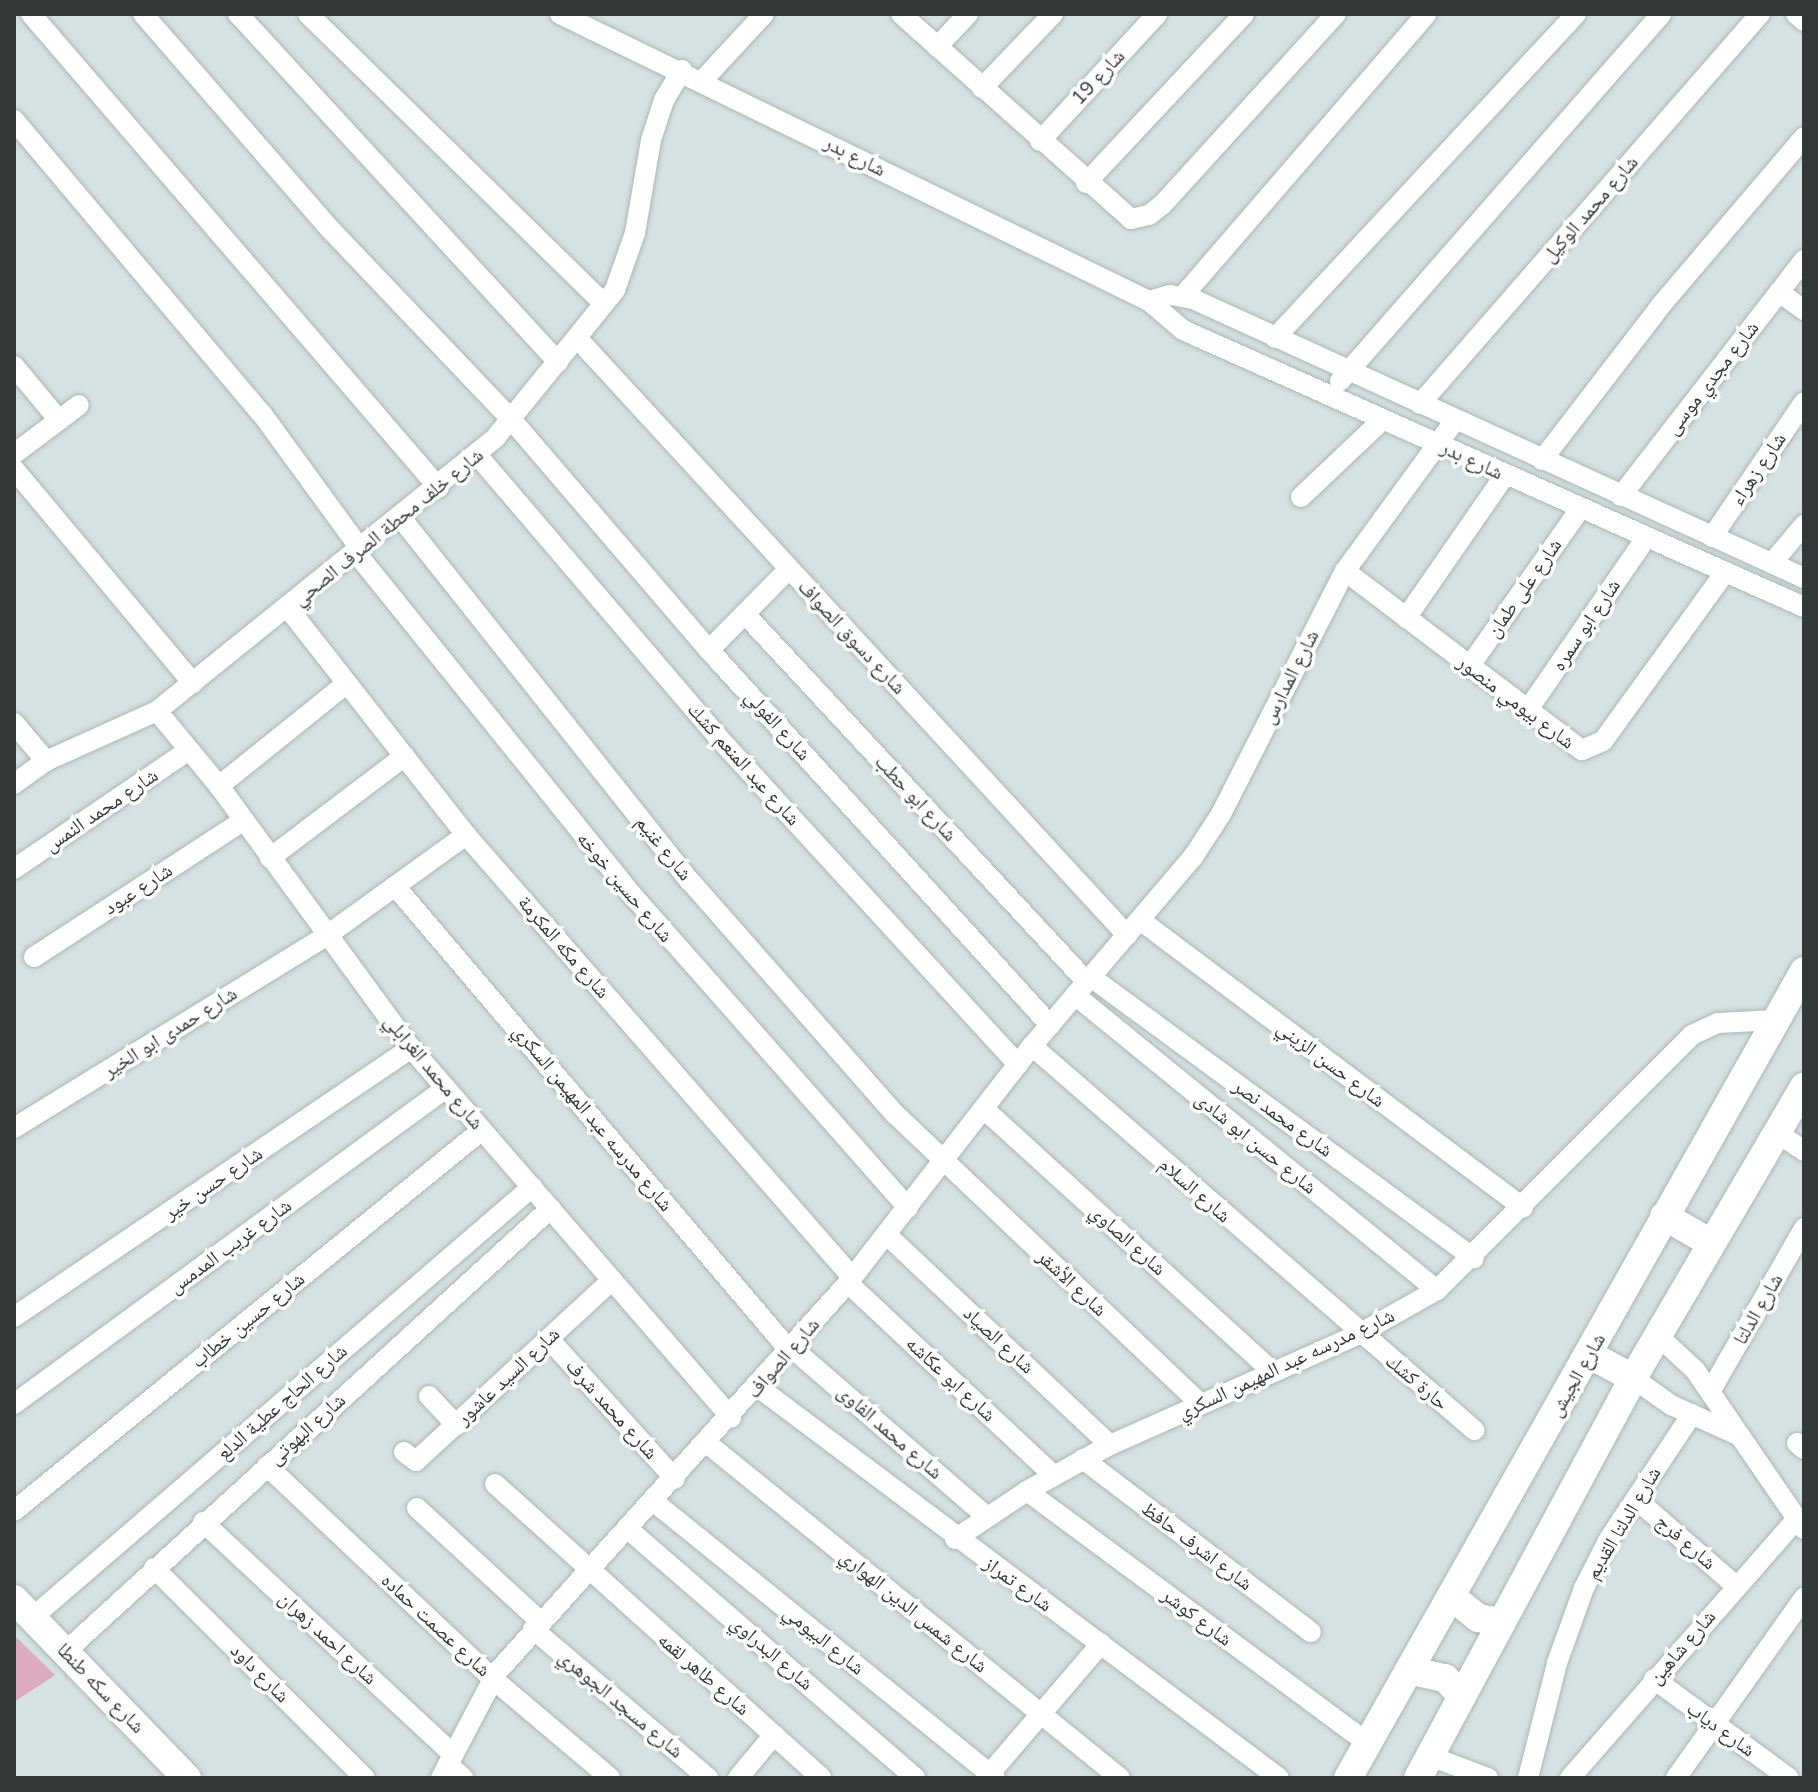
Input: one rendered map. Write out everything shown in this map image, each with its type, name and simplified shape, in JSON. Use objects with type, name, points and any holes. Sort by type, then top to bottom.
[{"type":"main road","name":"شارع الجيش","points":[[1348,1778],[1590,1355],[1664,1216],[1804,971]]},
{"type":"main road","points":[[1424,1767],[1633,1378],[1804,1087]]},
{"type":"main road","points":[[1664,1216],[1711,1243]]},
{"type":"main road","points":[[1590,1355],[1633,1378]]},
{"type":"main road","points":[[1451,1596],[1467,1613],[1500,1622]]},
{"type":"main road","name":"شارع سكه طنطا","points":[[23,1608],[183,1777]]},
{"type":"main road","points":[[1409,1670],[1445,1678],[1462,1696]]},
{"type":"street","points":[[31,14],[439,488]]},
{"type":"street","name":"شارع الفولي","points":[[143,14],[330,229],[511,419],[709,650],[1050,1025]]},
{"type":"street","points":[[238,14],[558,362]]},
{"type":"street","points":[[308,14],[604,304]]},
{"type":"street","name":"شارع بدر","points":[[560,14],[682,70],[1149,301],[1172,325],[1723,575],[1804,607]]},
{"type":"street","points":[[901,14],[1086,183],[1131,219],[1154,212],[1336,14]]},
{"type":"street","points":[[937,47],[968,14]]},
{"type":"street","points":[[982,88],[1053,14]]},
{"type":"street","name":"شارع 19","points":[[1040,141],[1157,14]]},
{"type":"street","points":[[1086,183],[1244,14]]},
{"type":"street","points":[[1149,301],[1183,296],[1426,14]]},
{"type":"street","points":[[1275,338],[1576,14]]},
{"type":"street","points":[[1331,397],[1346,370],[1661,14]]},
{"type":"street","name":"شارع محمد الوكيل","points":[[1420,404],[1760,14]]},
{"type":"street","points":[[1796,14],[1804,21]]},
{"type":"street","points":[[702,81],[750,18]]},
{"type":"street","name":"شارع خلف محطة الصرف الصحي","points":[[14,784],[46,761],[157,711],[478,456],[604,304],[625,269],[651,140],[664,100],[682,70]]},
{"type":"street","name":"شارع حسين خوخه","points":[[14,120],[262,414],[359,552],[627,889],[908,1208]]},
{"type":"street","points":[[1542,460],[1662,304],[1804,137]]},
{"type":"street","name":"شارع مجدي موسى","points":[[1621,496],[1804,260]]},
{"type":"street","points":[[1779,292],[1804,310]]},
{"type":"street","name":"شارع بدر","points":[[1183,296],[1804,578]]},
{"type":"street","name":"شارع دسوق الصواف","points":[[577,338],[789,569],[1134,928]]},
{"type":"street","points":[[14,366],[59,420]]},
{"type":"street","name":"شارع زهراء","points":[[1712,537],[1804,402]]},
{"type":"street","points":[[14,454],[79,405]]},
{"type":"street","points":[[1301,497],[1382,420]]},
{"type":"street","name":"شارع المدارس","points":[[1134,928],[1208,836],[1345,571],[1455,420]]},
{"type":"street","name":"شارع عبد المنعم كشك","points":[[478,456],[716,735],[1018,1064]]},
{"type":"street","points":[[14,469],[193,683]]},
{"type":"street","points":[[1406,618],[1505,475]]},
{"type":"street","name":"شارع على طمان","points":[[1469,667],[1580,509]]},
{"type":"street","name":"شارع غنيم","points":[[401,518],[691,882],[944,1163]]},
{"type":"street","points":[[1772,563],[1804,525]]},
{"type":"street","name":"شارع ابو سمره","points":[[1527,711],[1645,539]]},
{"type":"street","points":[[709,650],[789,569]]},
{"type":"street","name":"شارع بيومي منصور","points":[[1345,571],[1574,747],[1597,747],[1723,575]]},
{"type":"street","name":"شارع مكه المكرمة","points":[[288,608],[466,835],[850,1280]]},
{"type":"street","name":"شارع ابو حطب","points":[[745,614],[1085,985]]},
{"type":"street","points":[[219,786],[347,683]]},
{"type":"street","name":"شارع محمد الغرابلي","points":[[157,711],[219,786],[411,1048],[731,1418]]},
{"type":"street","points":[[14,723],[46,761]]},
{"type":"street","name":"شارع محمد النمس","points":[[14,869],[189,750]]},
{"type":"street","points":[[270,858],[405,756]]},
{"type":"street","name":"شارع عبود","points":[[34,957],[243,821]]},
{"type":"street","name":"شارع حمدى ابو الخير","points":[[14,1128],[326,936],[466,835]]},
{"type":"street","name":"شارع مدرسه عبد المهيمن السكري","points":[[395,886],[791,1349]]},
{"type":"street","name":"شارع الصواف","points":[[451,1768],[493,1679],[537,1625],[708,1444],[850,1280],[1032,1046],[1134,928]]},
{"type":"street","name":"شارع حسن الزيني","points":[[1134,928],[1523,1208]]},
{"type":"street","name":"شارع محمد نصر","points":[[1085,985],[1474,1258]]},
{"type":"street","name":"شارع حسن ابو شادى","points":[[1085,985],[1437,1290]]},
{"type":"street","name":"شارع مدرسه عبد المهيمن السكري","points":[[955,1539],[1053,1475],[1110,1445],[1271,1370],[1359,1334],[1437,1290],[1474,1258],[1692,1035],[1718,1023],[1776,1020]]},
{"type":"street","name":"شارع السلام","points":[[1032,1046],[1359,1334]]},
{"type":"street","name":"شارع حسن خير","points":[[14,1317],[411,1048]]},
{"type":"street","name":"شارع غريب المدمس","points":[[14,1404],[446,1088]]},
{"type":"street","name":"شارع الصاوي","points":[[984,1109],[1271,1370]]},
{"type":"street","name":"شارع حسين خطاب","points":[[14,1511],[482,1130]]},
{"type":"street","points":[[1776,1132],[1804,1151]]},
{"type":"street","name":"شارع الأشقر","points":[[944,1163],[1200,1403]]},
{"type":"street","name":"شارع الحاج عطية الدلع","points":[[23,1608],[532,1187]]},
{"type":"street","name":"شارع البهوتى","points":[[65,1652],[203,1522],[551,1208]]},
{"type":"street","name":"شارع الصياد","points":[[887,1235],[1110,1445]]},
{"type":"street","name":"شارع الدلتا","points":[[1711,1390],[1802,1235]]},
{"type":"street","name":"شارع السيد عاشور","points":[[404,1452],[415,1462],[612,1280]]},
{"type":"street","name":"شارع ابو عكاشه","points":[[850,1280],[1053,1475]]},
{"type":"street","name":"حارة كشك","points":[[1359,1334],[1474,1430]]},
{"type":"street","points":[[1658,1336],[1711,1390],[1801,1524]]},
{"type":"street","name":"شارع محمد شرف","points":[[549,1339],[675,1479]]},
{"type":"street","name":"شارع محمد الفاوى","points":[[791,1349],[987,1517]]},
{"type":"street","points":[[1633,1378],[1692,1414],[1740,1436]]},
{"type":"street","name":"شارع تمراز","points":[[758,1387],[955,1539],[1279,1778]]},
{"type":"street","points":[[429,1396],[456,1425]]},
{"type":"street","name":"شارع الدلتا القديم","points":[[1528,1778],[1571,1621],[1609,1539],[1692,1414]]},
{"type":"street","name":"شارع شمس الدين الهواري","points":[[708,1444],[1120,1778]]},
{"type":"street","name":"شارع اشرف حافظ","points":[[1083,1459],[1311,1632]]},
{"type":"street","name":"شارع عصمت حماده","points":[[267,1466],[493,1679],[610,1778]]},
{"type":"street","name":"شارع طاهر لقمه","points":[[495,1484],[821,1778]]},
{"type":"street","name":"شارع كوشر","points":[[1027,1491],[1367,1743]]},
{"type":"street","name":"شارع فرج","points":[[1636,1499],[1735,1585]]},
{"type":"street","name":"شارع البيومي","points":[[653,1501],[990,1777]]},
{"type":"street","name":"شارع مسجد الجوهري","points":[[417,1508],[537,1625],[708,1778]]},
{"type":"street","name":"شارع احمد زهران","points":[[203,1522],[451,1768]]},
{"type":"street","name":"شارع شاهين","points":[[1570,1778],[1735,1585],[1801,1524]]},
{"type":"street","name":"شارع البدراوي","points":[[628,1529],[915,1778]]},
{"type":"street","name":"شارع داود","points":[[154,1568],[365,1778]]},
{"type":"street","points":[[1676,1778],[1804,1598]]},
{"type":"street","points":[[990,1777],[1101,1644]]},
{"type":"street","name":"شارع دياب","points":[[1654,1679],[1789,1778]]},
{"type":"street","points":[[738,1778],[774,1735]]},
{"type":"street","points":[[1424,1767],[1488,1778]]},
{"type":"shaded area","points":[[14,1635],[55,1675],[14,1702]]}]
